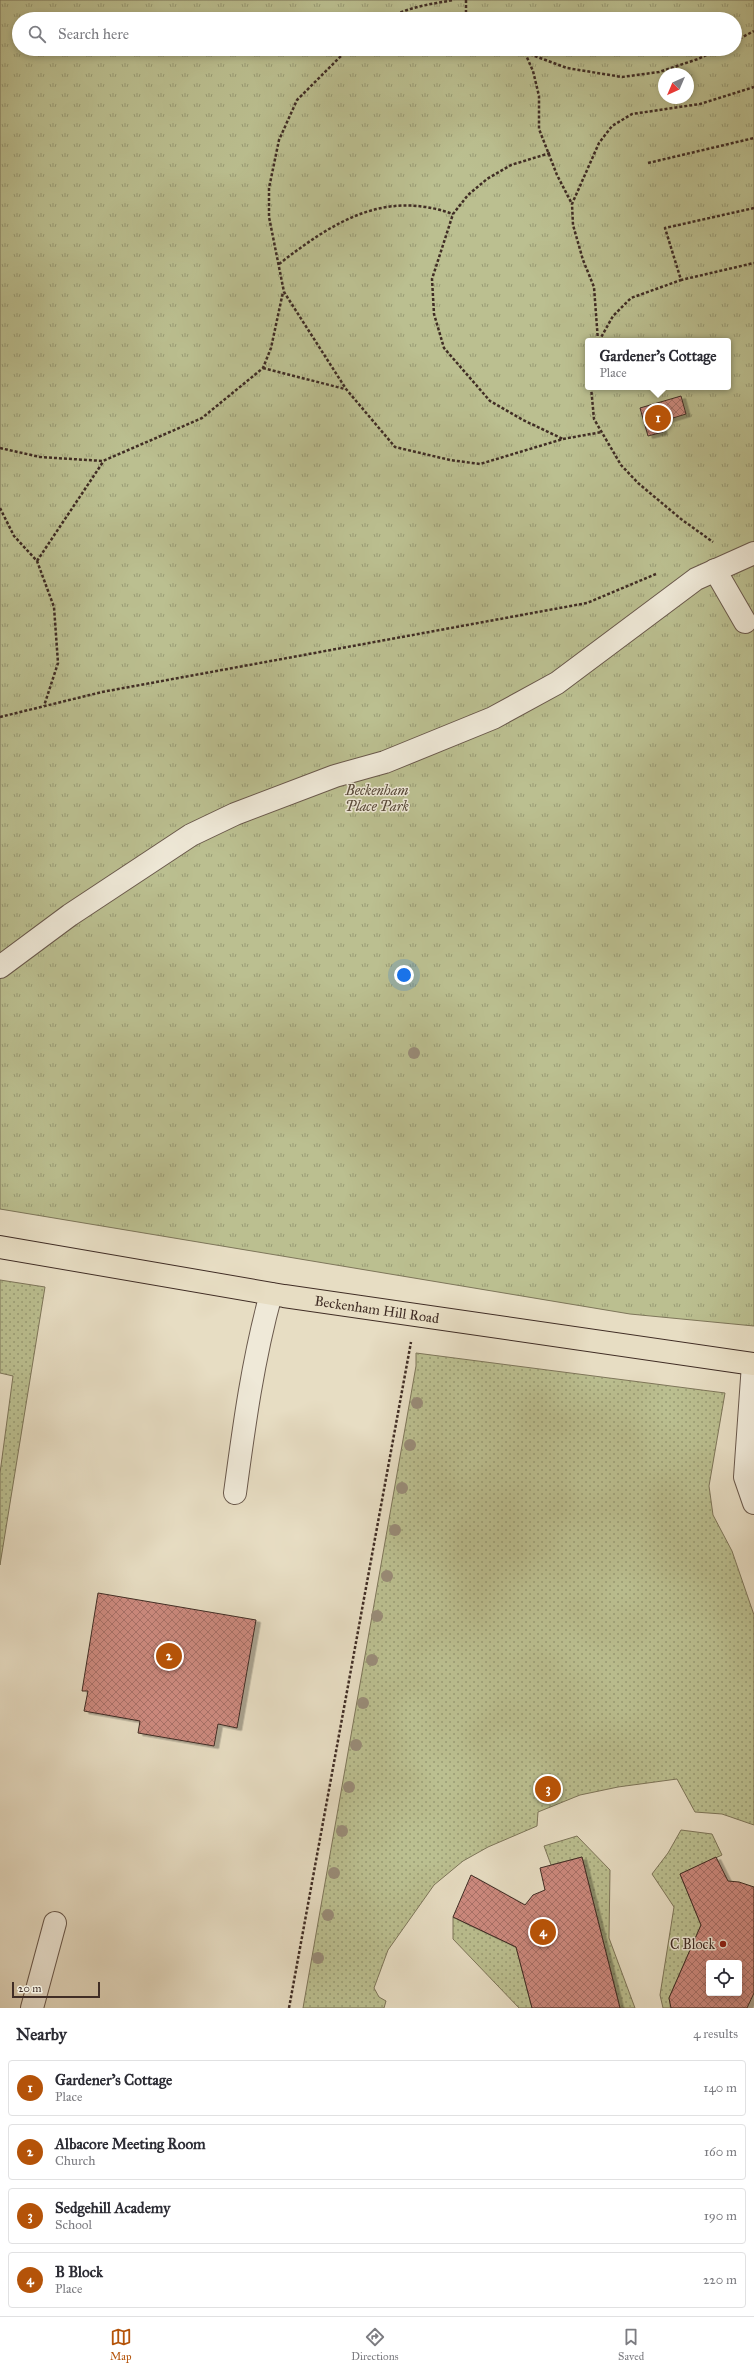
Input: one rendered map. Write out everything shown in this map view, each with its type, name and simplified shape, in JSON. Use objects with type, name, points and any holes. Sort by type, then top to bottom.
[{"type":"main road","name":"Beckenham Hill Road","points":[[0,1246],[271,1294],[754,1364]]},
{"type":"street","points":[[0,967],[70,915],[191,835],[234,814],[335,776],[385,762],[494,718],[557,683],[696,579],[754,553]]},
{"type":"street","points":[[722,567],[744,622]]},
{"type":"street","points":[[236,1493],[246,1415],[259,1338],[271,1294]]},
{"type":"street","points":[[754,1364],[745,1477],[754,1503]]},
{"type":"street","points":[[32,2008],[55,1923]]},
{"type":"path","points":[[402,12],[421,6],[454,0]]},
{"type":"path","points":[[466,0],[466,12]]},
{"type":"path","points":[[742,37],[754,31]]},
{"type":"path","points":[[341,56],[297,100],[280,140],[269,188],[269,216],[284,292],[346,389],[395,447],[450,460],[480,464],[563,439],[602,432]]},
{"type":"path","points":[[526,56],[533,71],[539,96],[539,129],[572,204],[573,225],[583,260],[594,287],[599,338]]},
{"type":"path","points":[[535,56],[567,68],[622,77],[659,72],[704,56]]},
{"type":"path","points":[[572,204],[599,143],[612,126],[632,114],[712,101],[754,87]]},
{"type":"path","points":[[648,163],[754,138]]},
{"type":"path","points":[[550,153],[511,165],[487,179],[468,195],[453,214],[432,279],[434,314],[444,348],[490,401],[523,420],[563,439]]},
{"type":"path","points":[[279,264],[311,240],[342,220],[379,208],[431,206],[453,214]]},
{"type":"path","points":[[681,280],[665,228],[754,208]]},
{"type":"path","points":[[601,338],[612,316],[631,298],[681,280],[754,263]]},
{"type":"path","points":[[0,448],[40,457],[103,461],[202,418],[263,368],[271,348],[284,292]]},
{"type":"path","points":[[263,368],[346,389]]},
{"type":"path","points":[[590,390],[594,419],[621,465],[638,483],[681,519],[720,547],[722,567]]},
{"type":"path","points":[[37,561],[103,461]]},
{"type":"path","points":[[0,508],[14,536],[37,561],[54,607],[58,663],[44,707]]},
{"type":"path","points":[[0,717],[102,692],[587,603],[657,574]]},
{"type":"path","points":[[289,2008],[416,1315]]},
{"type":"green space","name":"Beckenham Place Park","points":[[0,0],[754,0],[754,1326],[630,1314],[0,1209]]},
{"type":"green space","points":[[0,1280],[45,1287],[0,1565],[0,1473],[13,1376],[0,1373]]},
{"type":"green space","points":[[416,1353],[725,1393],[709,1486],[713,1515],[732,1551],[754,1615],[754,1825],[722,1814],[695,1812],[677,1779],[618,1787],[580,1795],[538,1812],[537,1826],[488,1847],[463,1861],[434,1885],[388,1950],[374,1988],[379,1997],[386,2001],[384,2008],[303,2008],[416,1366]]},
{"type":"green space","points":[[681,1830],[712,1834],[722,1855],[680,1874],[701,1925],[669,1998],[671,2008],[663,2008],[660,1995],[674,1907],[652,1874],[668,1853]]},
{"type":"green space","points":[[577,1836],[610,1870],[609,1938],[635,2008],[620,2008],[582,1857],[551,1865],[544,1846]]},
{"type":"green space","points":[[453,1917],[516,1947],[532,2008],[519,2008],[453,1939]]},
{"type":"building","points":[[681,396],[686,414],[660,422],[663,432],[648,436],[640,408]]},
{"type":"building","points":[[98,1593],[256,1620],[237,1728],[218,1724],[214,1746],[138,1733],[140,1721],[84,1711],[88,1691],[82,1691]]},
{"type":"building","points":[[582,1857],[620,2008],[532,2008],[516,1947],[453,1917],[471,1875],[525,1905],[533,1895],[545,1890],[540,1868]]},
{"type":"building","name":"C Block","points":[[716,1857],[728,1881],[739,1882],[754,1887],[754,1993],[747,2008],[671,2008],[669,1998],[701,1925],[680,1874]]},
{"type":"place","name":"Gardener's Cottage","points":[[658,418]]},
{"type":"place","name":"Albacore Meeting Room","points":[[169,1656]]},
{"type":"place","name":"Sedgehill Academy","points":[[548,1789]]},
{"type":"place","name":"B Block","points":[[543,1932]]},
{"type":"place","name":"C Block","points":[[723,1944]]}]
